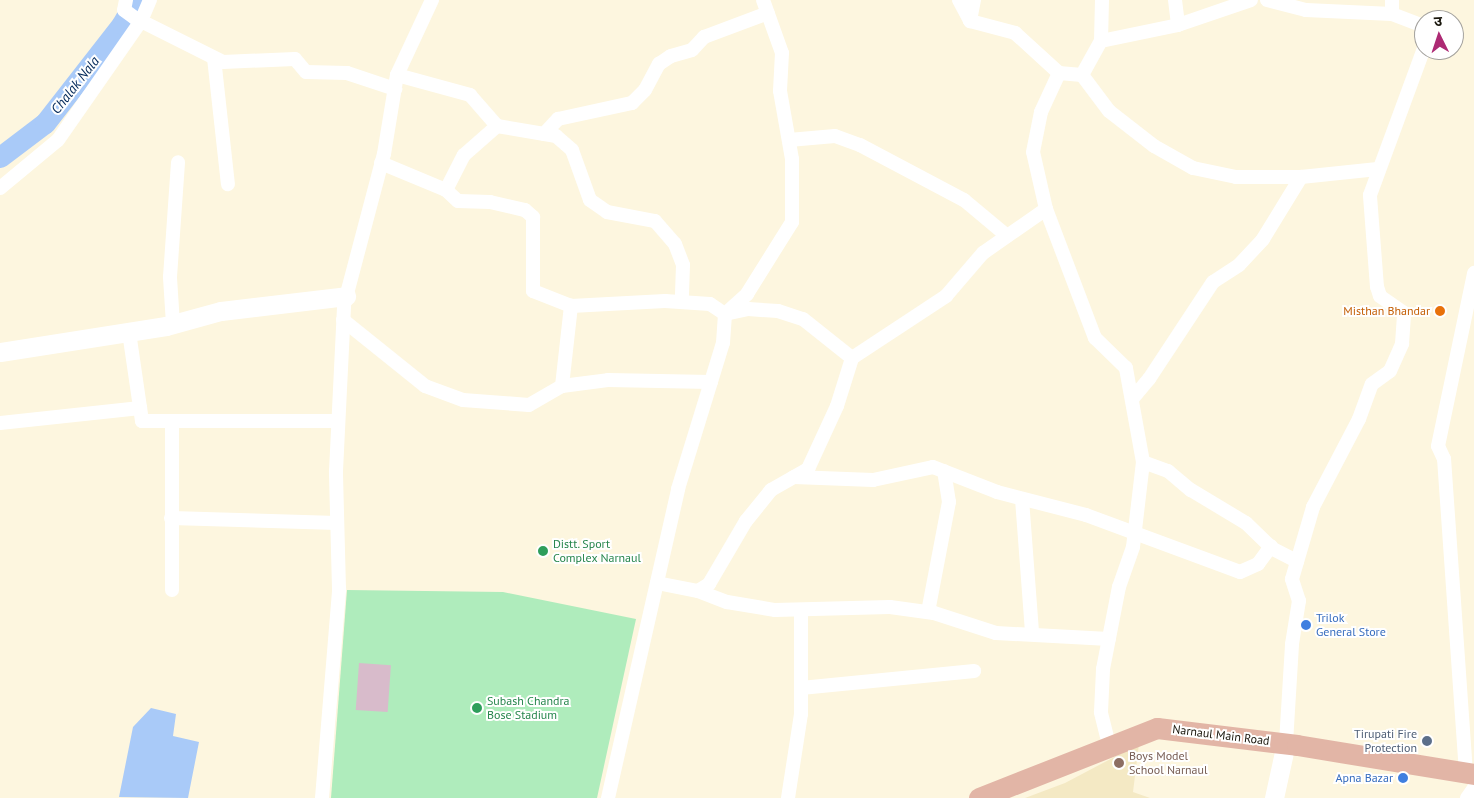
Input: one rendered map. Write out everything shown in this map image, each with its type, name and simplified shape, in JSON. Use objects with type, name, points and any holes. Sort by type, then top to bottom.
[{"type":"main road","name":"Narnaul Main Road","points":[[979,798],[1110,749],[1157,728],[1286,743],[1471,778]]},
{"type":"street","points":[[0,188],[58,140],[131,12],[150,0]]},
{"type":"street","points":[[322,798],[339,589],[337,523],[338,421],[346,296],[381,163],[397,75],[432,0]]},
{"type":"street","points":[[959,0],[970,21],[1015,33],[1059,73],[1082,75],[1109,111],[1154,146],[1193,168],[1236,177],[1301,177],[1378,169]]},
{"type":"street","points":[[970,21],[974,0]]},
{"type":"street","points":[[1082,75],[1101,41],[1102,0]]},
{"type":"street","points":[[1175,0],[1178,24]]},
{"type":"street","points":[[1101,41],[1178,24],[1251,0]]},
{"type":"street","points":[[1267,0],[1306,10],[1392,7],[1414,20]]},
{"type":"street","points":[[544,134],[558,119],[632,103],[646,90],[659,64],[671,56],[692,50],[704,37],[766,7],[782,53],[780,91],[789,140],[795,208],[792,222],[747,294],[725,314],[723,343],[683,471],[608,798]]},
{"type":"street","points":[[131,12],[222,62],[295,60],[306,72],[347,73],[395,89]]},
{"type":"street","points":[[214,58],[228,184]]},
{"type":"street","points":[[1274,798],[1286,743],[1292,644],[1299,601],[1292,579],[1297,561],[1313,507],[1359,419],[1372,384],[1390,370],[1402,344],[1404,313],[1380,296],[1377,287],[1370,195],[1419,60]]},
{"type":"street","points":[[1059,73],[1041,112],[1033,152],[1046,210],[1095,338],[1126,368],[1144,462],[1135,535],[1119,587],[1109,639],[1101,712],[1110,749]]},
{"type":"street","points":[[397,75],[470,95],[497,126],[556,136],[572,150],[590,200],[607,212],[655,221],[676,244],[683,265],[682,302]]},
{"type":"street","points":[[446,190],[464,155],[497,126]]},
{"type":"street","points":[[789,140],[835,136],[860,145],[964,200],[1007,236]]},
{"type":"street","points":[[173,324],[170,277],[178,162]]},
{"type":"street","points":[[381,163],[446,190],[458,201],[490,202],[525,210],[533,217],[533,291],[571,306],[682,302],[710,304],[725,314],[748,309],[778,311],[803,319],[852,358]]},
{"type":"street","points":[[1133,398],[1149,379],[1213,282],[1240,266],[1263,239],[1301,177]]},
{"type":"street","points":[[698,591],[709,584],[746,521],[771,490],[808,469],[837,406],[852,358],[946,296],[983,253],[1046,210]]},
{"type":"street","points":[[1467,798],[1471,778],[1444,459],[1438,446],[1474,273]]},
{"type":"street","points":[[0,352],[173,324],[221,311],[346,296]]},
{"type":"street","points":[[562,386],[571,306]]},
{"type":"street","points":[[343,320],[425,386],[462,400],[529,405],[562,386],[608,380],[711,382]]},
{"type":"street","points":[[128,332],[142,421],[338,421]]},
{"type":"street","points":[[0,423],[140,408]]},
{"type":"street","points":[[172,421],[172,590]]},
{"type":"street","points":[[1144,462],[1168,471],[1191,490],[1246,523],[1271,546],[1297,561]]},
{"type":"street","points":[[794,477],[873,480],[933,467],[1022,499],[1086,515],[1135,535],[1240,572],[1258,564],[1271,546]]},
{"type":"street","points":[[928,612],[949,502],[944,471]]},
{"type":"street","points":[[1022,499],[1032,633]]},
{"type":"street","points":[[171,518],[337,523]]},
{"type":"street","points":[[657,583],[698,591],[727,602],[801,611],[890,607],[928,612],[996,633],[1032,633],[1109,639]]},
{"type":"street","points":[[788,798],[802,714],[801,611]]},
{"type":"street","points":[[801,688],[974,671]]},
{"type":"shaded area","name":"Boys Model School Narnaul","points":[[1139,744],[1133,792],[1150,798],[1025,798],[1065,783]]},
{"type":"green space","name":"Subash Chandra Bose Stadium","points":[[347,590],[503,592],[636,619],[597,798],[331,798]]},
{"type":"water","points":[[151,708],[176,714],[173,736],[199,742],[188,798],[119,797],[133,727]]},
{"type":"building","points":[[359,663],[391,665],[388,712],[356,710]]},
{"type":"waterway","name":"Chalak Nala","points":[[0,157],[45,123],[122,24],[136,0]]},
{"type":"place","name":"Misthan Bhandar","points":[[1440,311]]},
{"type":"place","name":"Distt. Sport Complex Narnaul","points":[[543,551]]},
{"type":"place","name":"Trilok General Store","points":[[1306,625]]},
{"type":"place","name":"Subash Chandra Bose Stadium","points":[[477,708]]},
{"type":"place","name":"Tirupati Fire Protection","points":[[1427,741]]},
{"type":"place","name":"Boys Model School Narnaul","points":[[1119,763]]},
{"type":"place","name":"Apna Bazar","points":[[1403,778]]}]
